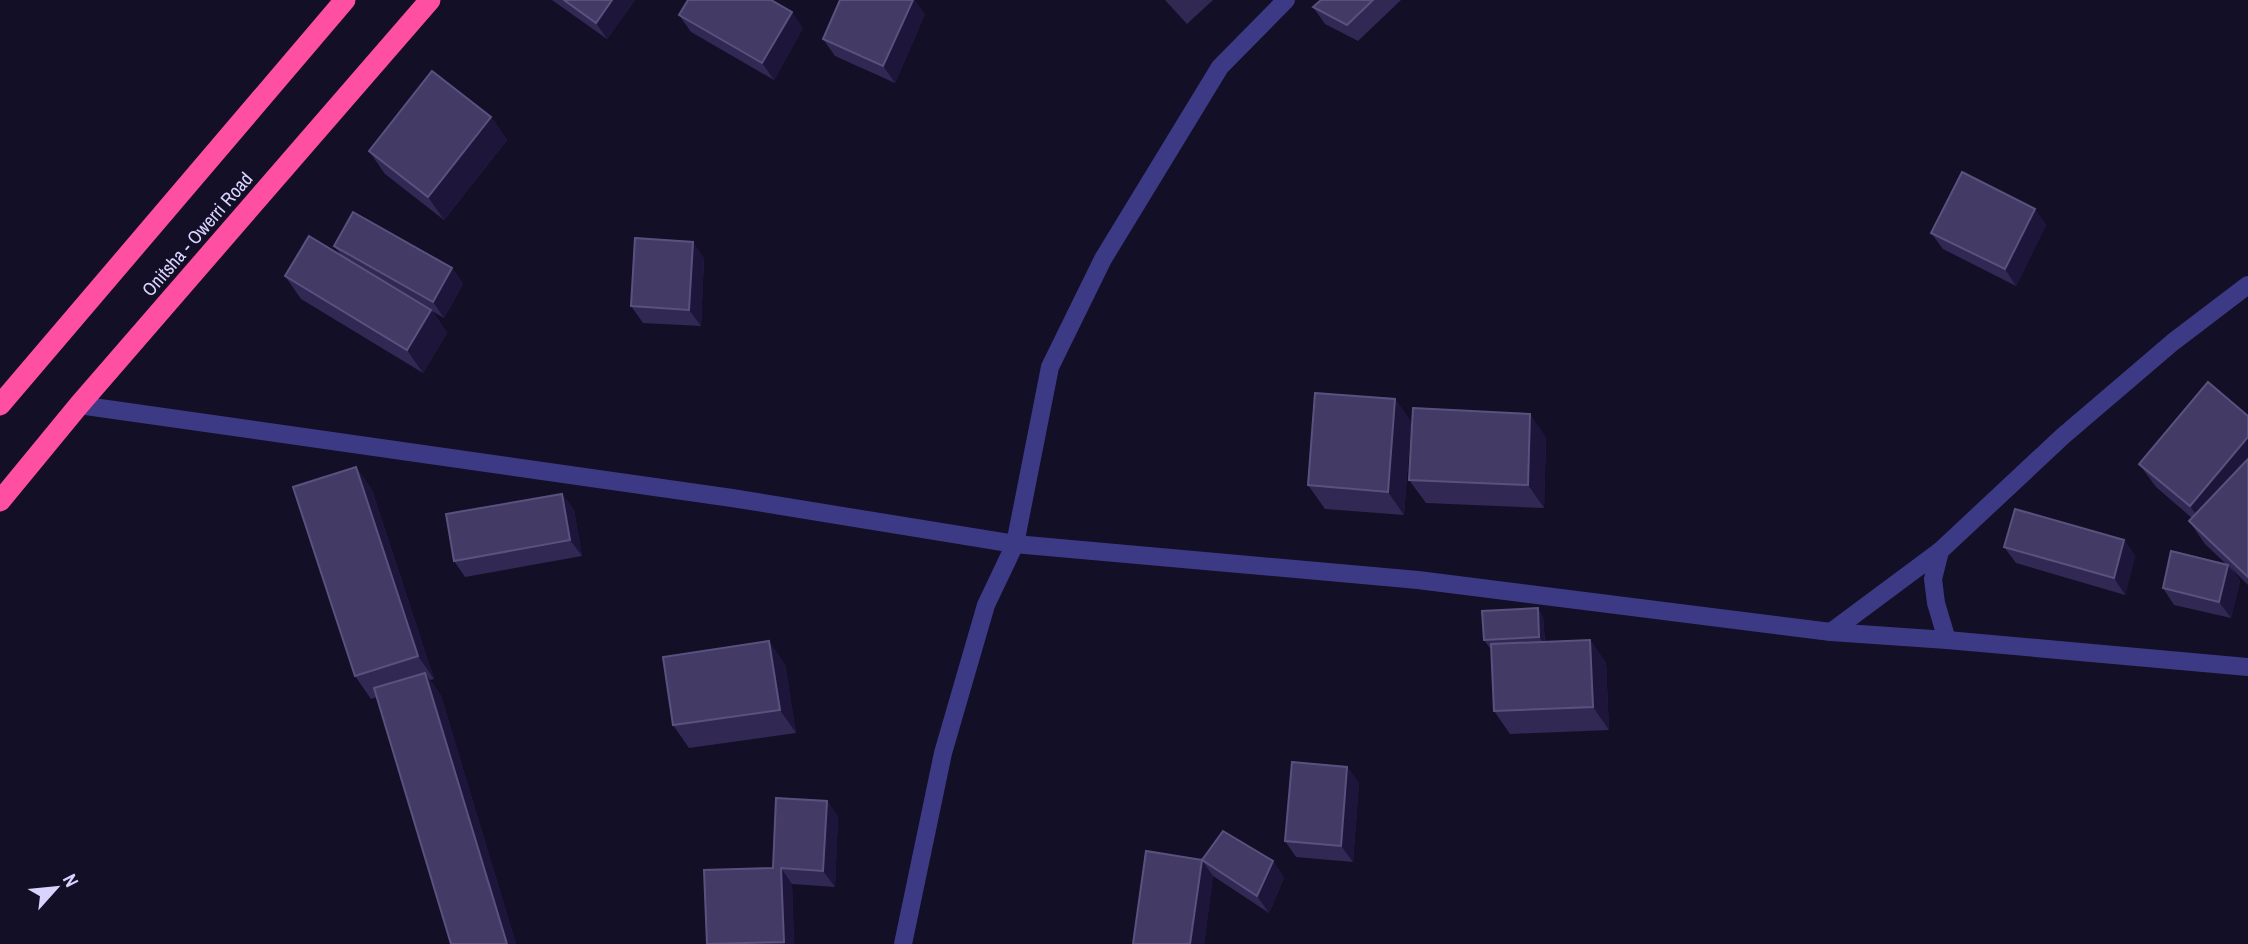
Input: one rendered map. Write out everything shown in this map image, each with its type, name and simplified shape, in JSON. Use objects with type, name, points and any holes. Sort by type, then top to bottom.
[{"type":"highway","name":"Onitsha - Owerri Road","points":[[0,405],[345,0]]},
{"type":"highway","name":"Onitsha - Owerri Road","points":[[0,500],[430,0]]},
{"type":"street","points":[[903,944],[943,753],[986,606],[1014,544],[1050,367],[1103,259],[1220,67],[1286,0]]},
{"type":"street","points":[[1831,632],[1940,551],[2063,436],[2173,342],[2248,285]]},
{"type":"street","points":[[79,405],[732,498],[1014,544],[1418,580],[1831,632],[2248,667]]},
{"type":"street","points":[[1940,551],[1933,579],[1936,603],[1947,640]]},
{"type":"building","points":[[564,0],[612,0],[596,23]]},
{"type":"building","points":[[688,0],[771,0],[792,12],[762,63],[679,15]]},
{"type":"building","points":[[840,0],[913,0],[883,66],[823,39]]},
{"type":"building","points":[[1321,0],[1373,0],[1347,25],[1313,7]]},
{"type":"building","points":[[432,71],[491,117],[428,197],[369,151]]},
{"type":"building","points":[[1962,172],[2035,209],[2005,269],[1931,233]]},
{"type":"building","points":[[353,212],[452,268],[433,302],[334,246]]},
{"type":"building","points":[[309,236],[431,310],[407,350],[285,276]]},
{"type":"building","points":[[635,238],[693,242],[689,310],[631,306]]},
{"type":"building","points":[[2208,382],[2248,416],[2248,437],[2190,506],[2139,464]]},
{"type":"building","points":[[1315,393],[1395,399],[1388,492],[1308,485]]},
{"type":"building","points":[[1413,408],[1530,414],[1528,485],[1409,480]]},
{"type":"building","points":[[2248,459],[2248,577],[2189,521]]},
{"type":"building","points":[[356,467],[418,656],[355,676],[293,487]]},
{"type":"building","points":[[562,494],[570,540],[454,561],[446,514]]},
{"type":"building","points":[[2015,509],[2124,540],[2114,578],[2004,547]]},
{"type":"building","points":[[2171,551],[2228,565],[2219,602],[2163,588]]},
{"type":"building","points":[[1538,608],[1539,637],[1484,640],[1482,611]]},
{"type":"building","points":[[1590,640],[1593,707],[1494,711],[1491,644]]},
{"type":"building","points":[[769,641],[780,710],[673,725],[663,657]]},
{"type":"building","points":[[425,673],[507,944],[451,944],[374,688]]},
{"type":"building","points":[[1292,762],[1347,767],[1341,846],[1285,841]]},
{"type":"building","points":[[776,798],[827,801],[823,871],[781,868],[784,942],[707,944],[704,870],[773,868]]},
{"type":"building","points":[[1223,831],[1273,861],[1257,896],[1202,860]]},
{"type":"building","points":[[1146,851],[1202,860],[1190,944],[1133,944]]}]
